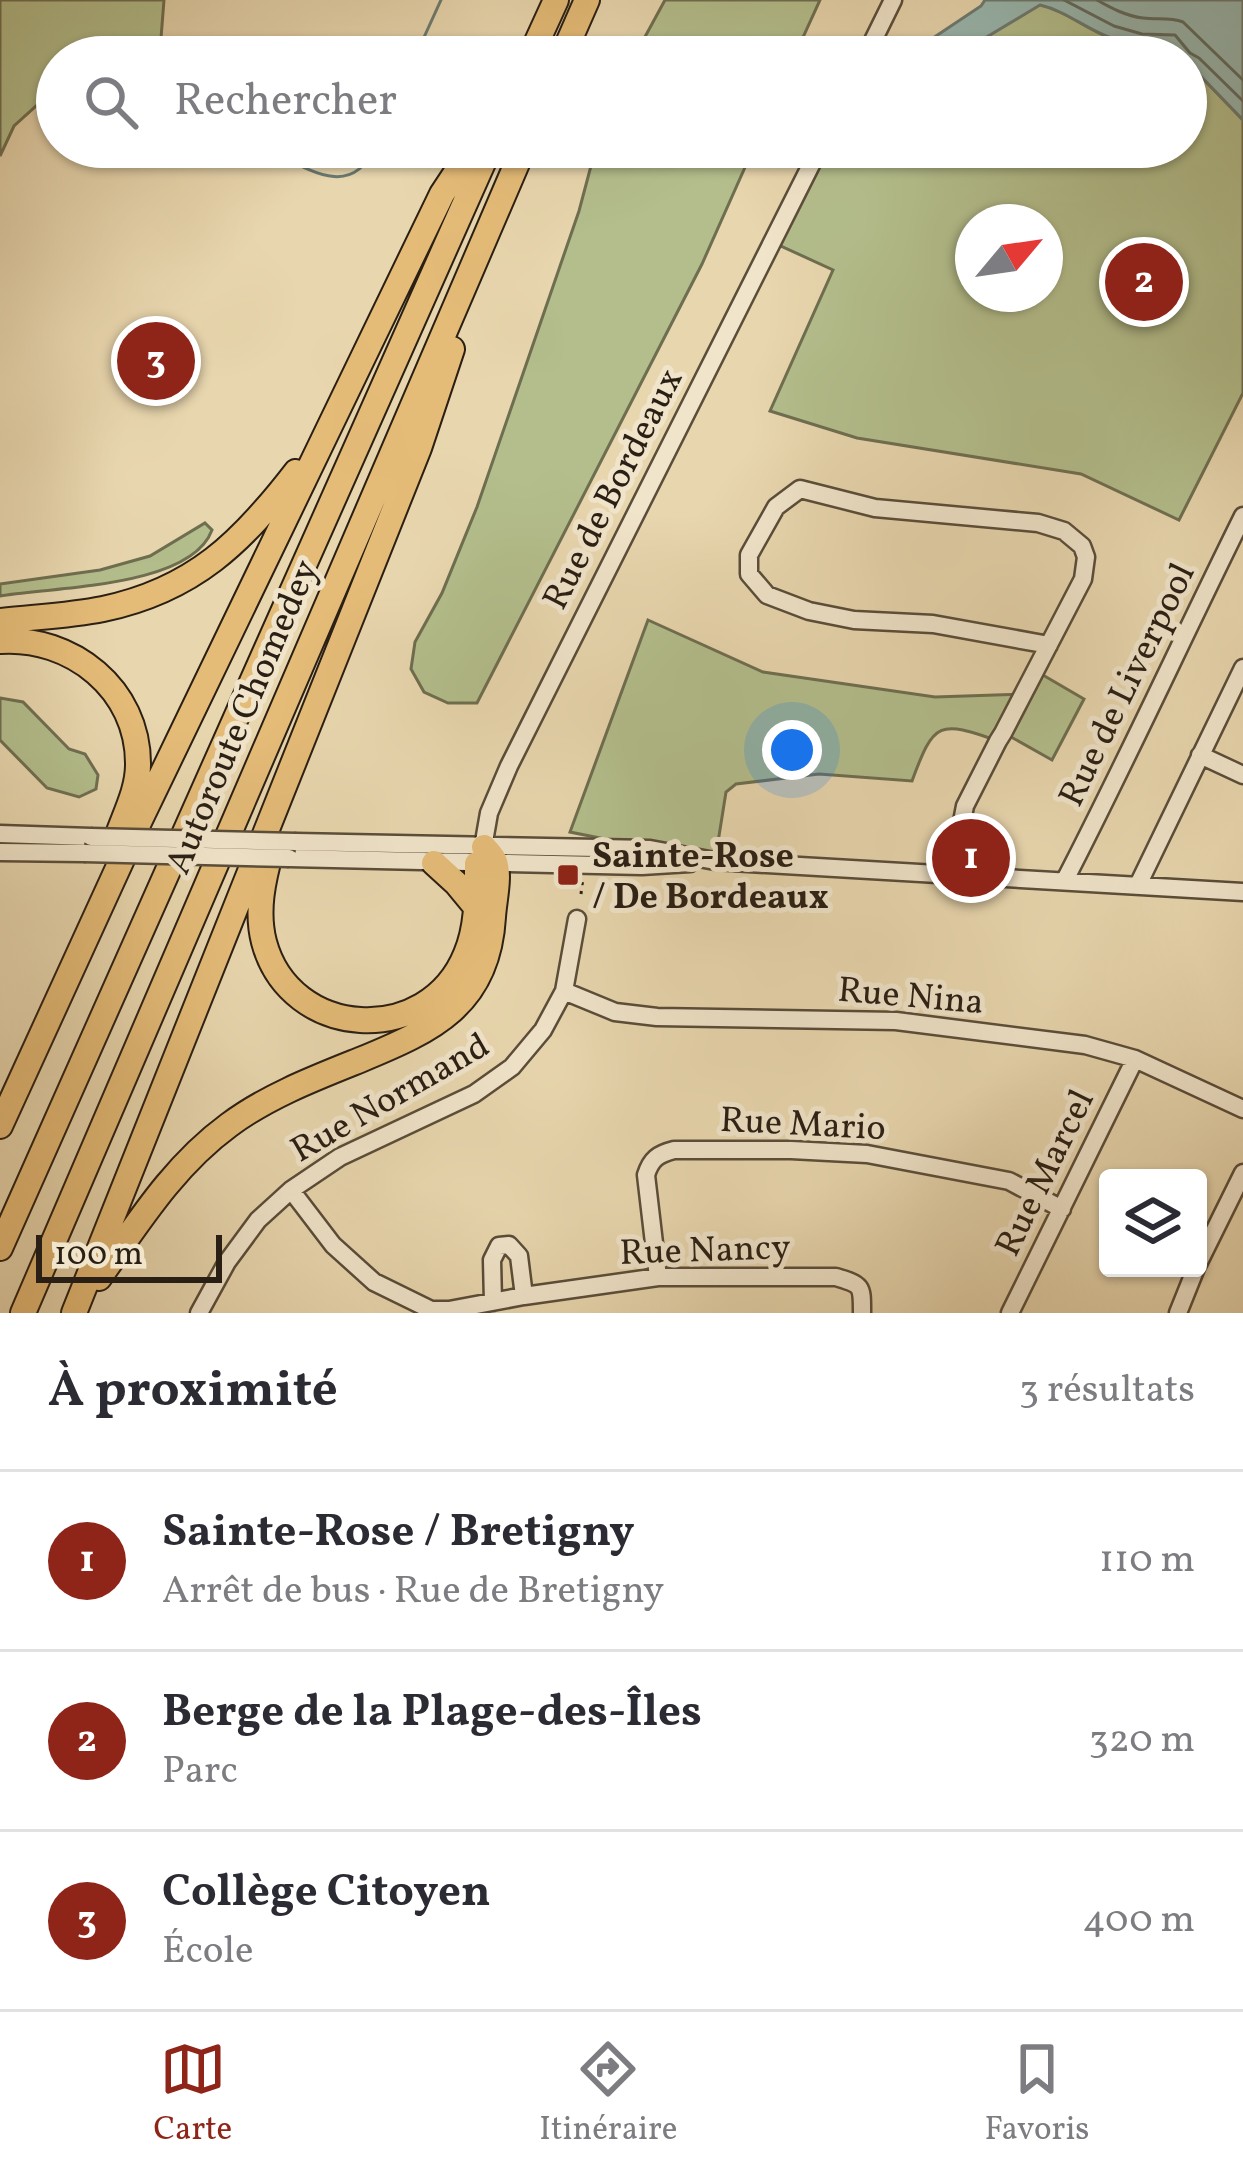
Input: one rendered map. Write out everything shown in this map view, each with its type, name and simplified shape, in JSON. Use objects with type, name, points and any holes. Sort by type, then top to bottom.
[{"type":"highway","points":[[540,36],[556,0]]},
{"type":"highway","points":[[571,36],[586,0]]},
{"type":"highway","points":[[0,1126],[327,432],[442,194],[459,168]]},
{"type":"highway","name":"Autoroute Chomedey","points":[[0,1248],[481,168]]},
{"type":"highway","name":"Autoroute Chomedey","points":[[22,1313],[515,168]]},
{"type":"highway","points":[[74,1313],[419,448],[511,177]]},
{"type":"highway","points":[[0,620],[102,609],[145,597],[187,577],[244,536],[327,432]]},
{"type":"highway","points":[[0,640],[53,646],[89,665],[116,695],[134,735],[136,781],[88,931]]},
{"type":"highway","points":[[284,784],[263,884],[264,942],[278,972],[308,1003],[338,1017],[367,1021],[398,1016],[426,1004],[442,990],[460,967],[471,939],[486,858]]},
{"type":"highway","points":[[74,1313],[155,1197],[215,1136],[286,1091],[421,1034],[460,1004],[479,975],[490,944],[486,858]]},
{"type":"highway","points":[[434,862],[476,907]]},
{"type":"street","points":[[875,36],[893,0]]},
{"type":"street","name":"Rue de Bordeaux","points":[[486,858],[489,813],[509,766],[809,168]]},
{"type":"street","points":[[952,874],[965,806],[1049,645],[1083,579],[1086,557],[1082,546],[1064,531],[1039,523],[875,508],[800,489],[776,507],[749,555],[749,574],[767,596],[809,611],[854,620],[933,624],[1049,645]]},
{"type":"street","name":"Rue de Liverpool","points":[[1065,880],[1136,744],[1243,516]]},
{"type":"street","points":[[1138,885],[1243,668]]},
{"type":"street","points":[[1200,755],[1243,775]]},
{"type":"street","points":[[0,834],[88,845]]},
{"type":"street","points":[[0,851],[88,845],[642,866],[715,861],[1243,892]]},
{"type":"street","points":[[292,850],[434,862],[486,858]]},
{"type":"street","name":"Rue Normand","points":[[199,1313],[226,1262],[258,1220],[291,1190],[340,1157],[474,1094],[512,1067],[543,1030],[564,992],[577,919]]},
{"type":"street","name":"Rue Nina","points":[[564,992],[615,1012],[657,1017],[896,1021],[1085,1046],[1135,1059],[1243,1109]]},
{"type":"street","name":"Rue Marcel","points":[[1010,1313],[1135,1059]]},
{"type":"street","name":"Rue Mario","points":[[658,1276],[646,1175],[659,1154],[674,1150],[867,1154],[1009,1181],[1062,1208]]},
{"type":"street","points":[[1207,1246],[1243,1173]]},
{"type":"street","name":"Rue Nancy","points":[[291,1190],[333,1245],[374,1282],[430,1310],[658,1276],[836,1277],[856,1283],[862,1291],[862,1313]]},
{"type":"street","points":[[493,1302],[492,1260],[499,1246],[509,1245],[519,1256],[524,1296]]},
{"type":"street","points":[[1178,1313],[1193,1277]]},
{"type":"path","points":[[581,894],[583,875]]},
{"type":"green space","points":[[0,0],[164,0],[161,36],[36,36],[36,106],[14,126],[0,156]]},
{"type":"green space","points":[[665,0],[820,0],[804,36],[645,36]]},
{"type":"green space","points":[[1040,4],[1107,36],[988,36]]},
{"type":"green space","points":[[1207,83],[1243,120],[1243,393],[1179,520],[1081,474],[857,438],[770,411],[833,270],[770,241],[809,168],[1207,168]]},
{"type":"green space","points":[[590,168],[745,168],[702,264],[477,703],[448,703],[424,692],[411,669],[415,642],[442,593],[477,507]]},
{"type":"green space","points":[[205,523],[212,530],[199,549],[149,574],[0,596],[0,584],[100,570],[150,556]]},
{"type":"green space","points":[[648,620],[763,672],[935,697],[1023,694],[1036,671],[1084,699],[1052,760],[1004,733],[998,741],[951,729],[933,736],[912,781],[819,774],[736,784],[726,792],[715,861],[570,832]]},
{"type":"green space","points":[[0,698],[23,702],[69,749],[85,754],[98,775],[96,789],[79,797],[47,788],[0,740]]},
{"type":"water","points":[[985,0],[1243,0],[1243,120],[1207,83],[1207,36],[1107,36],[1040,5],[988,36],[936,36]]},
{"type":"waterway","points":[[425,36],[441,0]]},
{"type":"waterway","points":[[306,168],[339,177],[360,168]]},
{"type":"place","name":"Berge de la Plage-des-Îles","points":[[1144,282]]},
{"type":"place","name":"Collège Citoyen","points":[[156,361]]},
{"type":"place","name":"Sainte-Rose / Bretigny","points":[[971,858]]},
{"type":"place","name":"Sainte-Rose / De Bordeaux","points":[[568,875]]}]
